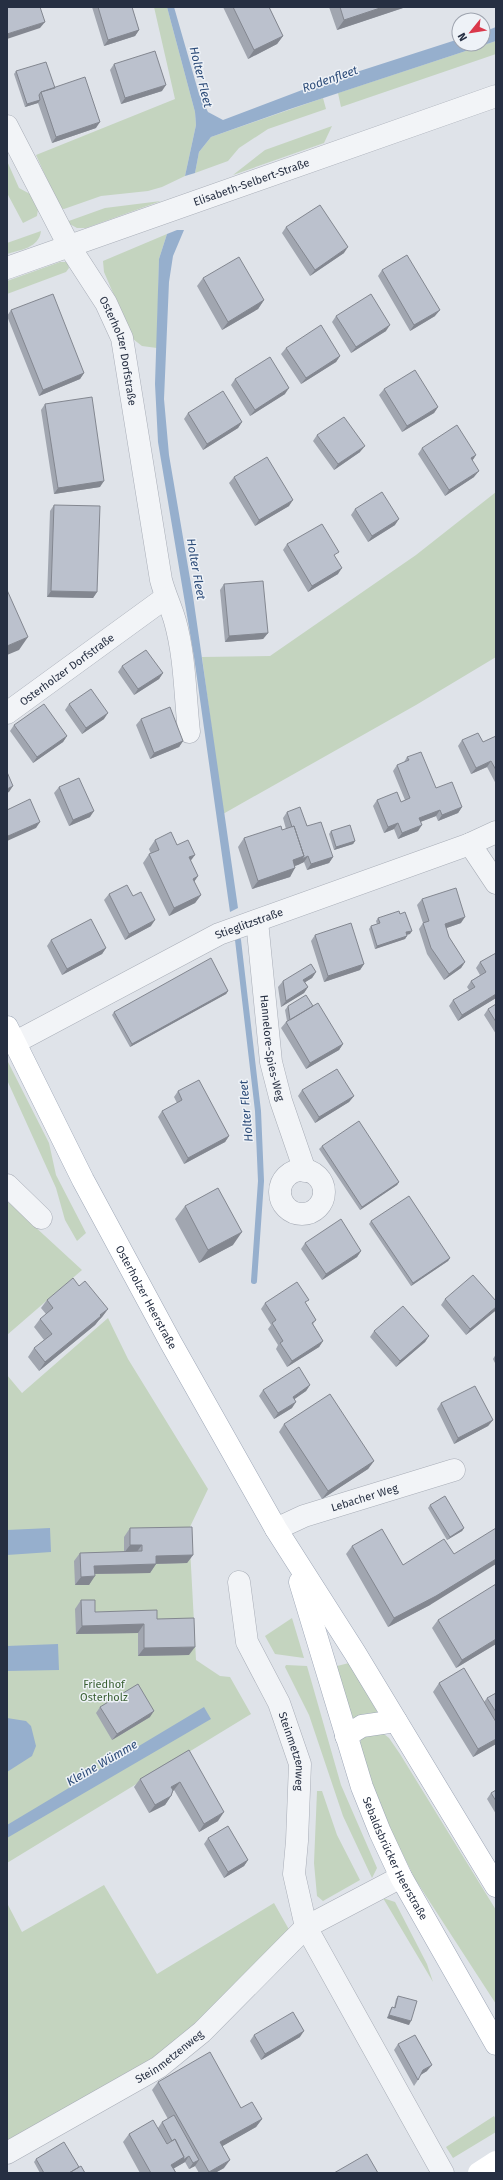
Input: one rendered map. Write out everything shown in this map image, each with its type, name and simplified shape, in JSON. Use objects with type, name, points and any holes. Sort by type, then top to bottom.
[{"type":"main road","name":"Osterholzer Heerstraße","points":[[11,1035],[87,1186],[171,1342],[276,1529],[355,1653],[396,1721]]},
{"type":"main road","name":"Osterholzer Heerstraße","points":[[295,1561],[324,1660]]},
{"type":"main road","name":"Sebaldsbrücker Heerstraße","points":[[324,1660],[364,1793],[380,1832],[401,1877],[496,2044]]},
{"type":"main road","points":[[346,1736],[362,1726],[396,1721],[496,1886]]},
{"type":"main road","points":[[479,2173],[496,2162]]},
{"type":"street","name":"Elisabeth-Selbert-Straße","points":[[7,268],[496,96]]},
{"type":"street","name":"Osterholzer Dorfstraße","points":[[7,126],[69,246],[106,303],[122,338],[166,598],[175,620],[189,732]]},
{"type":"street","name":"Osterholzer Dorfstraße","points":[[7,713],[166,598]]},
{"type":"street","name":"Stieglitzstraße","points":[[11,1035],[219,934],[470,844],[496,832]]},
{"type":"street","points":[[470,844],[496,883]]},
{"type":"street","name":"Hannelore-Spies-Weg","points":[[257,921],[271,1062],[281,1101],[305,1171]]},
{"type":"street","points":[[7,1185],[41,1218]]},
{"type":"street","name":"Lebacher Weg","points":[[276,1529],[304,1516],[454,1470]]},
{"type":"street","name":"Steinmetzenweg","points":[[239,1582],[247,1642],[279,1703],[300,1764],[294,1874],[306,1927],[443,2173]]},
{"type":"street","name":"Steinmetzenweg","points":[[7,2153],[159,2067],[202,2032],[306,1927],[401,1877]]},
{"type":"green space","points":[[154,7],[167,7],[195,112],[196,125],[185,176],[162,187],[148,191],[101,196],[64,209],[60,208],[36,155],[175,99]]},
{"type":"green space","points":[[496,41],[496,54],[341,107],[338,93],[463,52],[491,52],[491,43]]},
{"type":"green space","points":[[323,98],[326,109],[268,129],[239,148],[228,161],[195,173],[199,152],[211,137]]},
{"type":"green space","points":[[332,126],[324,143],[233,175],[265,150]]},
{"type":"green space","points":[[7,161],[19,188],[30,194],[38,209],[37,216],[23,223],[7,193]]},
{"type":"green space","points":[[161,201],[86,228],[77,228],[66,222],[105,208]]},
{"type":"green space","points":[[41,231],[37,241],[33,245],[7,254],[7,243]]},
{"type":"green space","points":[[167,234],[159,259],[157,348],[142,346],[133,339],[104,272],[103,261]]},
{"type":"green space","points":[[60,262],[67,262],[69,268],[66,272],[7,294],[7,281]]},
{"type":"green space","points":[[496,492],[496,657],[416,705],[223,814],[202,657],[270,656],[416,555]]},
{"type":"green space","points":[[7,1060],[49,1143],[56,1175],[86,1233],[77,1241],[65,1220],[56,1188],[7,1080]]},
{"type":"green space","points":[[7,1201],[82,1270],[7,1335]]},
{"type":"green space","name":"Friedhof Osterholz","points":[[108,1318],[128,1359],[208,1489],[189,1529],[196,1660],[220,1676],[230,1677],[251,1714],[7,1863],[7,1375],[22,1393]]},
{"type":"green space","points":[[292,1618],[304,1658],[275,1654],[265,1636]]},
{"type":"green space","points":[[349,1663],[378,1713],[363,1714],[352,1720],[337,1666]]},
{"type":"green space","points":[[286,1665],[307,1666],[341,1785],[377,1868],[372,1878],[343,1816],[309,1715],[285,1667]]},
{"type":"green space","points":[[379,1730],[389,1738],[400,1754],[496,1910],[496,2004],[415,1879],[383,1814],[359,1744],[363,1736]]},
{"type":"green space","points":[[317,1791],[322,1791],[337,1835],[360,1880],[323,1901],[317,1896],[314,1863]]},
{"type":"green space","points":[[104,1885],[157,1974],[274,1903],[296,1942],[197,2042],[7,2160],[7,1903],[22,1932]]},
{"type":"green space","points":[[383,1898],[395,1902],[427,1964],[433,1982]]},
{"type":"green space","points":[[494,2116],[496,2120],[496,2132],[453,2158],[446,2147]]},
{"type":"water","points":[[167,7],[174,7],[199,94],[208,112],[223,120],[310,87],[451,42],[451,52],[463,52],[290,109],[211,137],[199,152],[195,173],[185,176],[196,125],[195,112]]},
{"type":"water","points":[[496,27],[496,41],[491,43],[491,29]]},
{"type":"water","points":[[177,230],[184,230],[173,256],[169,282],[164,399],[169,455],[193,596],[238,908],[230,912],[194,657],[158,442],[155,384],[159,259],[167,234]]},
{"type":"water","points":[[50,1528],[51,1552],[7,1555],[7,1530]]},
{"type":"water","points":[[58,1644],[59,1670],[7,1671],[7,1646]]},
{"type":"water","points":[[204,1707],[211,1719],[7,1838],[7,1825]]},
{"type":"water","points":[[7,1718],[26,1721],[31,1726],[36,1746],[32,1756],[7,1772]]},
{"type":"building","points":[[7,7],[40,7],[45,22],[7,34]]},
{"type":"building","points":[[98,7],[132,7],[139,30],[108,40]]},
{"type":"building","points":[[233,7],[269,7],[283,36],[254,50]]},
{"type":"building","points":[[340,7],[383,7],[344,20]]},
{"type":"building","points":[[155,51],[166,85],[125,98],[114,64]]},
{"type":"building","points":[[46,62],[55,88],[41,92],[39,95],[40,100],[27,104],[16,71]]},
{"type":"building","points":[[85,77],[100,122],[56,137],[41,92]]},
{"type":"building","points":[[320,205],[348,247],[315,270],[286,227]]},
{"type":"building","points":[[407,255],[440,310],[414,325],[382,270]]},
{"type":"building","points":[[239,257],[264,300],[228,322],[203,278]]},
{"type":"building","points":[[53,294],[84,373],[43,390],[11,310]]},
{"type":"building","points":[[371,294],[390,325],[356,347],[336,316]]},
{"type":"building","points":[[321,325],[340,356],[306,378],[286,348]]},
{"type":"building","points":[[270,357],[289,388],[255,410],[235,379]]},
{"type":"building","points":[[415,370],[438,407],[407,426],[384,389]]},
{"type":"building","points":[[223,391],[242,422],[207,444],[188,413]]},
{"type":"building","points":[[92,397],[104,481],[58,488],[45,404]]},
{"type":"building","points":[[344,417],[365,446],[338,464],[317,435]]},
{"type":"building","points":[[457,425],[476,455],[471,458],[479,471],[449,490],[422,448]]},
{"type":"building","points":[[267,457],[293,500],[259,520],[234,477]]},
{"type":"building","points":[[382,492],[399,519],[372,536],[355,509]]},
{"type":"building","points":[[54,505],[100,506],[97,592],[51,591]]},
{"type":"building","points":[[322,524],[339,552],[334,555],[342,568],[312,586],[287,544]]},
{"type":"building","points":[[263,581],[268,633],[229,636],[224,584]]},
{"type":"building","points":[[7,590],[28,637],[7,646]]},
{"type":"building","points":[[146,650],[163,673],[138,689],[122,666]]},
{"type":"building","points":[[91,689],[108,713],[86,728],[69,704]]},
{"type":"building","points":[[44,704],[67,736],[37,757],[14,725]]},
{"type":"building","points":[[170,707],[183,741],[154,753],[141,719]]},
{"type":"building","points":[[478,733],[483,742],[496,736],[496,770],[491,761],[476,768],[462,740]]},
{"type":"building","points":[[421,752],[436,788],[452,782],[462,807],[442,815],[440,810],[419,818],[422,825],[402,833],[398,823],[388,827],[377,800],[397,792],[401,802],[410,798],[397,765],[409,760],[407,757]]},
{"type":"building","points":[[7,772],[13,786],[7,789]]},
{"type":"building","points":[[79,778],[94,811],[73,820],[59,787]]},
{"type":"building","points":[[30,799],[40,822],[8,836],[7,810]]},
{"type":"building","points":[[300,807],[307,826],[321,822],[333,857],[311,864],[308,856],[302,859],[304,856],[294,826],[292,827],[287,812]]},
{"type":"building","points":[[350,825],[355,841],[336,847],[331,831]]},
{"type":"building","points":[[281,826],[282,830],[294,826],[304,856],[293,860],[295,868],[258,881],[244,838]]},
{"type":"building","points":[[171,832],[177,845],[188,840],[195,855],[189,857],[198,876],[193,879],[201,895],[174,908],[149,854],[159,850],[155,840]]},
{"type":"building","points":[[127,885],[133,896],[141,892],[155,920],[129,934],[109,894]]},
{"type":"building","points":[[456,888],[465,917],[445,924],[449,937],[465,962],[449,974],[431,948],[423,923],[429,921],[422,899]]},
{"type":"building","points":[[399,911],[400,914],[405,912],[412,931],[406,932],[407,936],[377,946],[371,926],[380,923],[378,918]]},
{"type":"building","points":[[91,919],[106,948],[67,969],[51,940]]},
{"type":"building","points":[[351,923],[364,964],[328,976],[315,935]]},
{"type":"building","points":[[496,953],[496,994],[462,1015],[453,1000],[475,987],[471,981],[486,972],[480,962]]},
{"type":"building","points":[[211,958],[228,991],[132,1044],[114,1012]]},
{"type":"building","points":[[311,964],[316,972],[303,980],[308,987],[286,1001],[283,981]]},
{"type":"building","points":[[306,995],[313,1006],[290,1020],[288,1006]]},
{"type":"building","points":[[318,1003],[343,1044],[310,1063],[286,1022]]},
{"type":"building","points":[[496,1004],[496,1022],[488,1009]]},
{"type":"building","points":[[337,1069],[354,1096],[319,1117],[302,1090]]},
{"type":"building","points":[[199,1080],[229,1136],[188,1158],[162,1111],[182,1100],[178,1091]]},
{"type":"building","points":[[359,1121],[399,1182],[362,1207],[322,1146]]},
{"type":"building","points":[[218,1188],[242,1232],[208,1250],[185,1206]]},
{"type":"building","points":[[409,1196],[450,1258],[413,1283],[371,1221]]},
{"type":"building","points":[[341,1219],[361,1251],[326,1274],[305,1243]]},
{"type":"building","points":[[473,1275],[496,1301],[496,1307],[470,1329],[445,1299]]},
{"type":"building","points":[[73,1278],[79,1286],[85,1281],[108,1309],[45,1362],[34,1348],[52,1334],[40,1319],[53,1308],[47,1300]]},
{"type":"building","points":[[297,1282],[309,1300],[305,1302],[316,1320],[312,1323],[323,1341],[292,1361],[280,1343],[283,1341],[272,1323],[276,1320],[265,1303]]},
{"type":"building","points":[[403,1306],[429,1336],[400,1361],[374,1331]]},
{"type":"building","points":[[299,1367],[310,1385],[293,1397],[296,1402],[278,1413],[263,1390]]},
{"type":"building","points":[[475,1386],[493,1420],[458,1438],[441,1403]]},
{"type":"building","points":[[330,1394],[374,1461],[328,1491],[284,1424]]},
{"type":"building","points":[[445,1496],[464,1528],[450,1537],[430,1505]]},
{"type":"building","points":[[192,1527],[193,1555],[156,1556],[156,1564],[94,1566],[95,1576],[81,1577],[80,1553],[142,1551],[142,1545],[130,1545],[130,1528]]},
{"type":"building","points":[[496,1528],[496,1559],[436,1596],[394,1618],[352,1546],[382,1529],[403,1565],[444,1539],[454,1554]]},
{"type":"building","points":[[496,1584],[496,1639],[462,1660],[438,1620]]},
{"type":"building","points":[[81,1600],[95,1600],[95,1612],[157,1610],[157,1619],[194,1618],[195,1647],[144,1648],[144,1624],[82,1626]]},
{"type":"building","points":[[464,1668],[496,1722],[496,1739],[478,1749],[439,1683]]},
{"type":"building","points":[[138,1684],[154,1711],[117,1734],[100,1707]]},
{"type":"building","points":[[496,1693],[496,1712],[487,1698]]},
{"type":"building","points":[[189,1750],[224,1812],[204,1824],[180,1782],[171,1787],[173,1790],[171,1796],[155,1805],[140,1779]]},
{"type":"building","points":[[496,1790],[496,1801],[491,1793]]},
{"type":"building","points":[[228,1826],[248,1860],[228,1872],[208,1838]]},
{"type":"building","points":[[398,1996],[417,2001],[411,2021],[389,2015],[392,2007],[395,2008]]},
{"type":"building","points":[[293,2012],[304,2031],[265,2054],[254,2035]]},
{"type":"building","points":[[415,2035],[432,2065],[423,2070],[418,2080],[398,2044]]},
{"type":"building","points":[[210,2052],[241,2108],[252,2102],[262,2119],[220,2142],[230,2160],[209,2172],[158,2082]]},
{"type":"building","points":[[174,2115],[199,2160],[193,2163],[189,2156],[183,2160],[184,2157],[175,2139],[172,2141],[162,2122]]},
{"type":"building","points":[[153,2120],[167,2144],[175,2139],[184,2157],[171,2165],[176,2173],[151,2173],[129,2134]]},
{"type":"building","points":[[64,2142],[79,2167],[69,2173],[44,2173],[36,2159]]},
{"type":"building","points":[[367,2154],[378,2173],[334,2173]]},
{"type":"building","points":[[81,2166],[85,2173],[69,2173]]},
{"type":"waterway","name":"Holter Fleet","points":[[238,940],[258,1111],[261,1181],[254,1281]]},
{"type":"water label","name":"Rodenfleet","points":[[330,79]]},
{"type":"water label","name":"Kleine Wümme","points":[[102,1763]]}]
